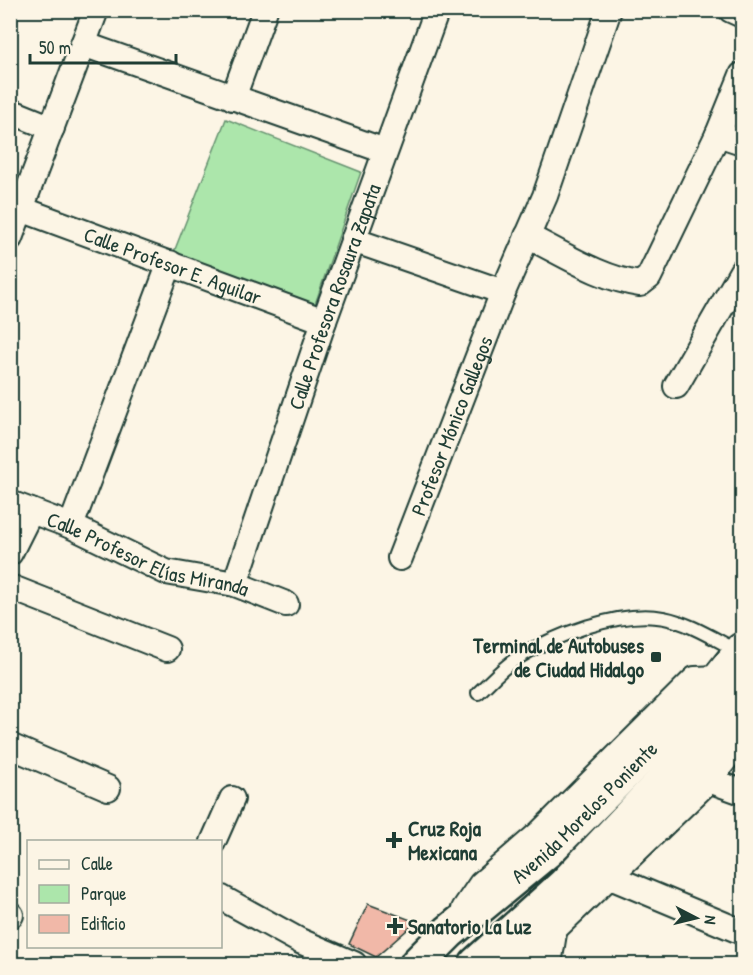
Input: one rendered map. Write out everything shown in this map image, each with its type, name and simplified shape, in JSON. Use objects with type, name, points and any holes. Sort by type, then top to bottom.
[{"type":"main road","name":"Avenida Morelos Poniente","points":[[476,964],[564,885],[735,689],[742,651]]},
{"type":"main road","name":"Avenida Morelos Poniente","points":[[417,964],[449,932],[548,851],[735,689]]},
{"type":"street","points":[[10,238],[96,10]]},
{"type":"street","points":[[233,98],[265,10]]},
{"type":"street","name":"Calle Profesora Rosaura Zapata","points":[[235,584],[324,321],[437,10]]},
{"type":"street","name":"Profesor Mónico Gallegos","points":[[400,558],[503,292],[544,196],[609,10]]},
{"type":"street","points":[[731,10],[742,15]]},
{"type":"street","points":[[83,44],[386,151]]},
{"type":"street","points":[[527,236],[628,283],[640,284],[649,277],[718,134],[742,75]]},
{"type":"street","points":[[10,111],[52,128]]},
{"type":"street","points":[[718,134],[742,142]]},
{"type":"street","name":"Calle Profesor E. Aguilar","points":[[21,209],[324,321]]},
{"type":"street","points":[[353,240],[503,292]]},
{"type":"street","points":[[71,526],[170,263]]},
{"type":"street","points":[[676,386],[742,271]]},
{"type":"street","points":[[10,553],[21,507]]},
{"type":"street","name":"Calle Profesor Elías Miranda","points":[[21,507],[71,526],[166,572],[235,584],[285,604]]},
{"type":"street","points":[[10,587],[167,649]]},
{"type":"street","points":[[514,964],[608,876],[706,779],[742,733]]},
{"type":"street","points":[[10,746],[108,788]]},
{"type":"street","points":[[706,779],[742,792]]},
{"type":"street","points":[[214,840],[232,799]]},
{"type":"street","points":[[608,876],[742,932]]},
{"type":"street","points":[[222,898],[300,941],[354,964]]},
{"type":"street","points":[[549,964],[555,927]]},
{"type":"lane","points":[[478,693],[514,660],[555,638],[622,618],[641,615],[665,618],[742,651]]},
{"type":"green space","points":[[226,119],[361,172],[313,310],[172,257]]},
{"type":"building","points":[[368,904],[416,922],[376,957],[349,944]]},
{"type":"place","name":"Terminal de Autobuses de Ciudad Hidalgo","points":[[656,657]]},
{"type":"place","name":"Cruz Roja Mexicana","points":[[394,840]]},
{"type":"place","name":"Sanatorio La Luz","points":[[395,926]]}]
